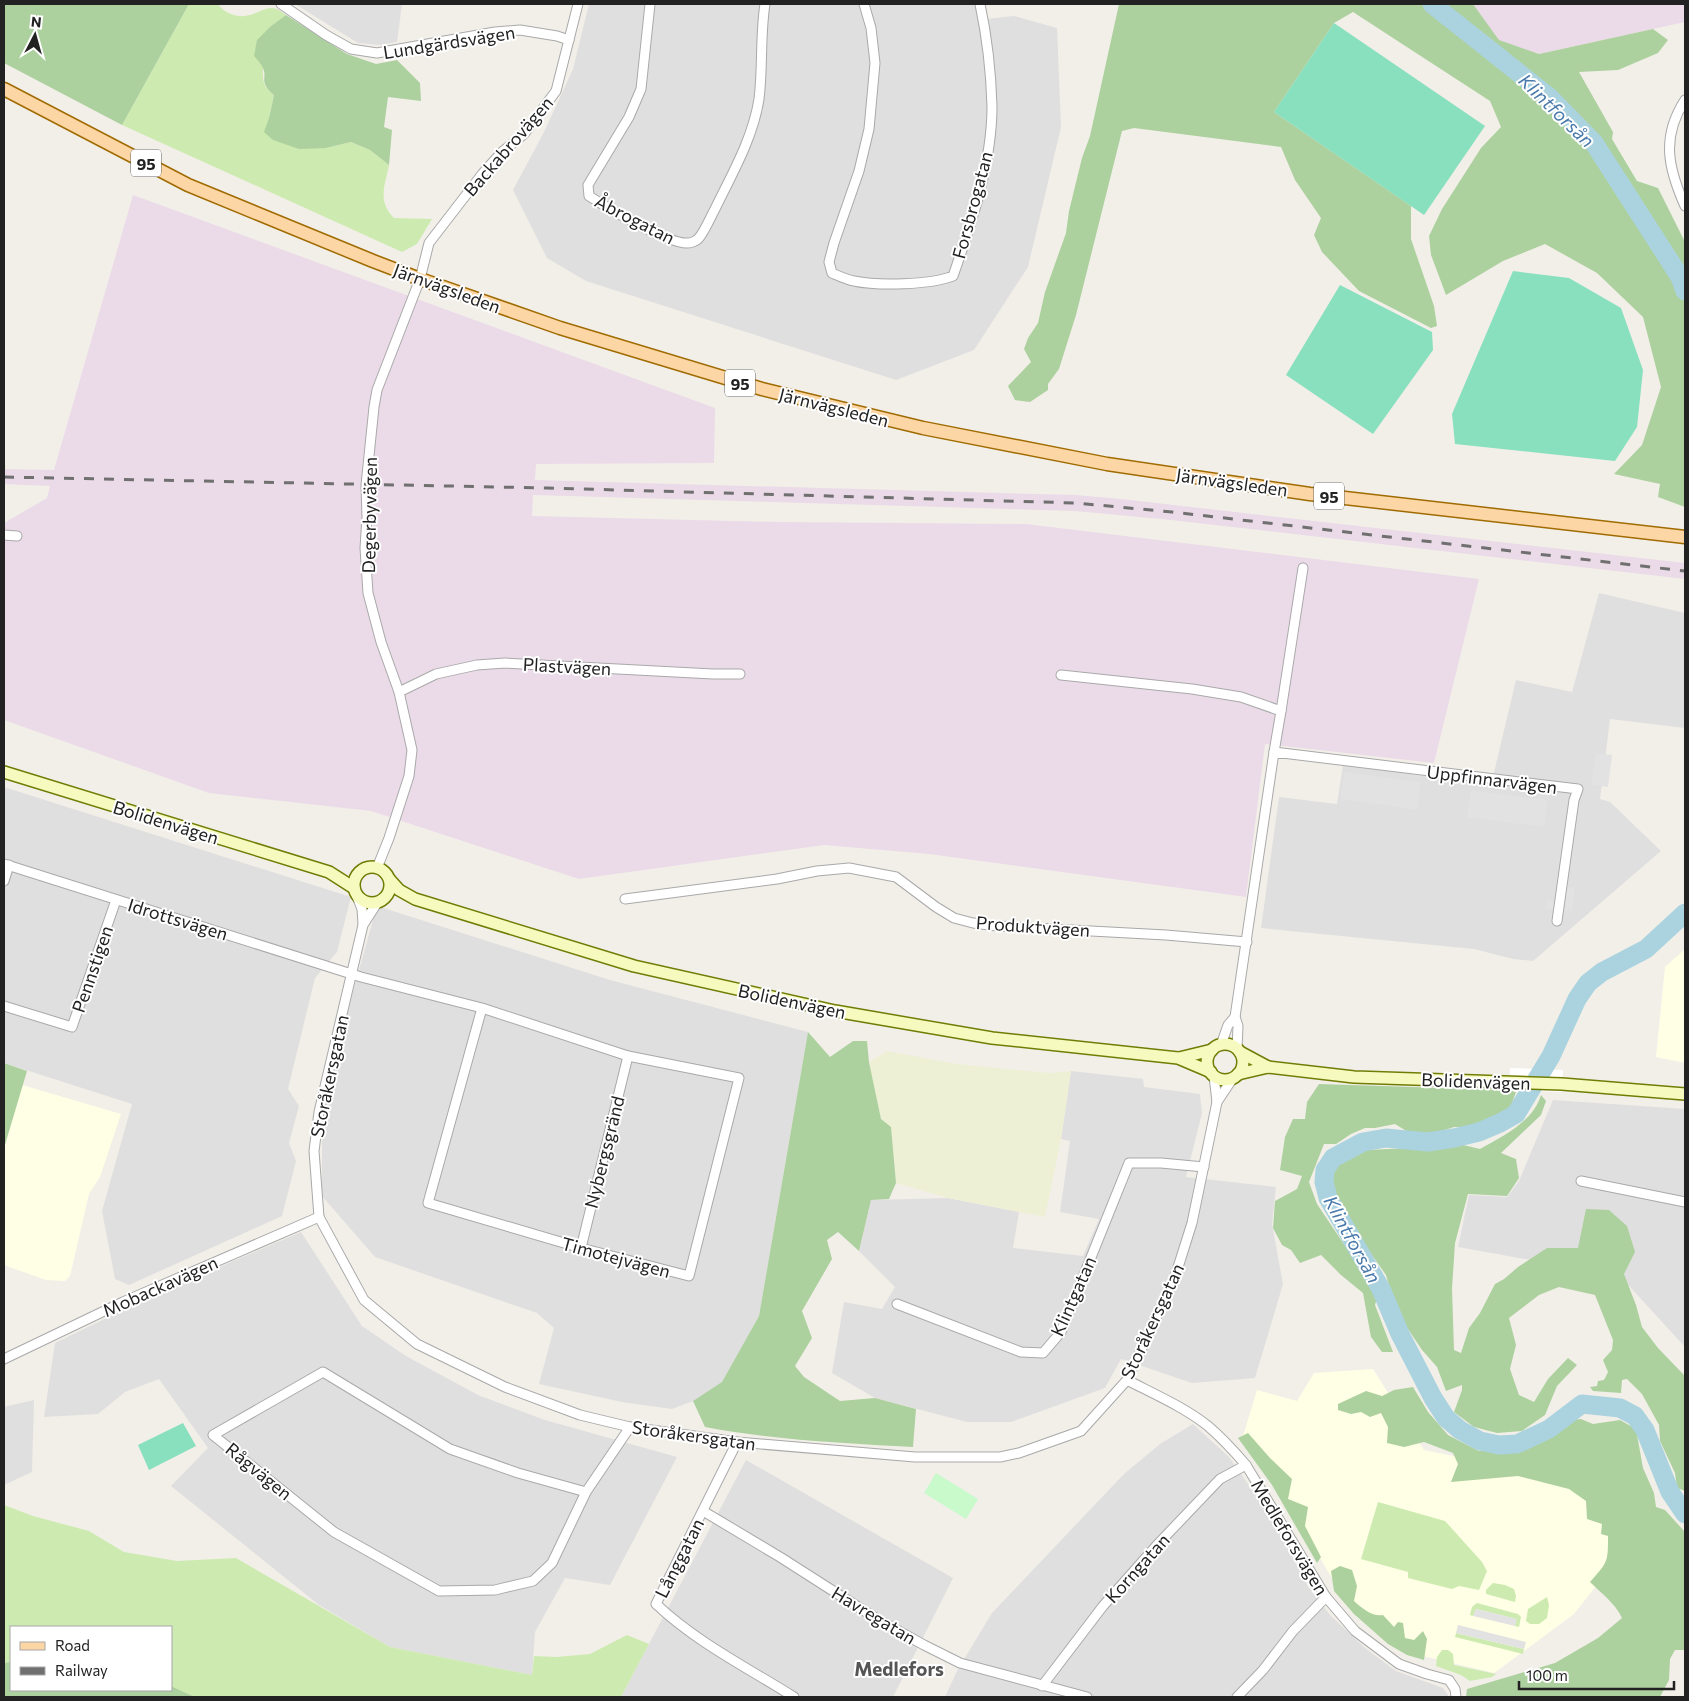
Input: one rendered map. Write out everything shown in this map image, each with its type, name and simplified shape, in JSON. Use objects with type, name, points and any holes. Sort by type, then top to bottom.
[{"type":"main road","name":"Järnvägsleden","points":[[4,89],[188,185],[420,280],[560,328],[762,390],[923,428],[1107,464],[1310,494],[1685,537]]},
{"type":"main road","name":"Bolidenvägen","points":[[4,772],[329,872],[360,871]]},
{"type":"main road","points":[[365,868],[377,868],[387,874],[390,880],[389,891],[380,902],[365,903],[355,892],[356,876],[365,868]]},
{"type":"main road","name":"Bolidenvägen","points":[[329,872],[355,892]]},
{"type":"main road","name":"Bolidenvägen","points":[[390,880],[399,890],[415,900],[634,966],[835,1010],[992,1038],[1178,1058],[1221,1080],[1268,1067],[1354,1077],[1562,1084],[1685,1094]]},
{"type":"main road","name":"Bolidenvägen","points":[[380,902],[415,900]]},
{"type":"main road","name":"Bolidenvägen","points":[[1178,1058],[1230,1045],[1268,1067]]},
{"type":"main road","points":[[1212,1074],[1207,1064],[1208,1058],[1216,1048]]},
{"type":"main road","points":[[1236,1076],[1243,1063],[1238,1050]]},
{"type":"street","name":"Lundgärdsvägen","points":[[281,4],[326,35],[351,49],[377,53],[495,32],[520,30],[557,36],[569,40]]},
{"type":"street","name":"Backabrovägen","points":[[420,280],[429,243],[444,222],[482,173],[502,152],[524,134],[556,91],[578,4]]},
{"type":"street","name":"Åbrogatan","points":[[650,4],[641,89],[629,117],[588,185],[589,196],[606,207],[663,236],[680,243],[690,244],[698,239],[708,222],[744,148],[752,126],[758,100],[761,32],[765,4]]},
{"type":"street","name":"Forsbrogatan","points":[[864,4],[871,28],[875,63],[868,129],[859,171],[829,262],[832,273],[854,281],[886,283],[942,280],[953,276],[960,256],[978,197],[988,152],[992,107],[989,59],[980,4]]},
{"type":"street","points":[[1685,100],[1672,126],[1669,157],[1673,177],[1685,206]]},
{"type":"street","name":"Degerbyvägen","points":[[377,868],[409,776],[412,750],[399,692],[381,642],[368,593],[365,548],[367,517],[366,485],[373,416],[378,390],[420,280]]},
{"type":"street","points":[[4,535],[17,536]]},
{"type":"street","points":[[1238,1050],[1238,1026],[1235,1016],[1274,752],[1304,568]]},
{"type":"street","name":"Plastvägen","points":[[399,692],[436,674],[477,665],[506,662],[740,674]]},
{"type":"street","points":[[1062,674],[1192,689],[1240,697],[1281,711]]},
{"type":"street","name":"Uppfinnarvägen","points":[[1274,752],[1578,789],[1574,800],[1557,921]]},
{"type":"street","points":[[4,881],[6,864]]},
{"type":"street","name":"Idrottsvägen","points":[[6,864],[351,974]]},
{"type":"street","name":"Produktvägen","points":[[625,899],[849,868],[896,877],[954,918],[973,923],[1247,942]]},
{"type":"street","name":"Storåkersgatan","points":[[355,892],[362,909],[363,925],[319,1112],[314,1151],[319,1217],[364,1300],[417,1344],[494,1382],[580,1415],[630,1427],[737,1442],[915,1457],[1000,1457],[1019,1453],[1081,1431],[1127,1380],[1174,1280],[1192,1223],[1217,1102],[1212,1074]]},
{"type":"street","name":"Pennstigen","points":[[4,1006],[72,1027],[116,900]]},
{"type":"street","name":"Storåkersgatan","points":[[363,925],[380,902]]},
{"type":"street","name":"Timotejvägen","points":[[351,974],[482,1008],[628,1056],[739,1078],[689,1276],[581,1248],[428,1203],[482,1008]]},
{"type":"street","points":[[1216,1048],[1235,1016]]},
{"type":"street","name":"Nybergsgränd","points":[[581,1248],[628,1056]]},
{"type":"street","name":"Storåkersgatan","points":[[1217,1102],[1236,1076]]},
{"type":"street","name":"Klintgatan","points":[[898,1304],[1021,1352],[1043,1353],[1061,1332],[1128,1164],[1161,1163],[1204,1167]]},
{"type":"street","points":[[1581,1181],[1685,1202]]},
{"type":"street","name":"Mobackavägen","points":[[4,1360],[131,1298],[319,1217]]},
{"type":"street","name":"Rågvägen","points":[[586,1492],[518,1473],[450,1449],[324,1372],[213,1435],[334,1532],[439,1591],[495,1590],[533,1581],[552,1563],[586,1492],[630,1427]]},
{"type":"street","name":"Medleforsvägen","points":[[1127,1380],[1177,1406],[1207,1425],[1230,1447],[1246,1465],[1326,1597],[1355,1631],[1399,1664],[1448,1680],[1456,1693]]},
{"type":"street","name":"Långgatan","points":[[737,1442],[667,1578],[656,1604],[671,1619],[702,1640],[794,1697]]},
{"type":"street","name":"Korngatan","points":[[1042,1686],[1103,1606],[1158,1544],[1220,1479],[1246,1465]]},
{"type":"street","name":"Havregatan","points":[[703,1511],[780,1557],[876,1619],[960,1663],[1088,1697]]},
{"type":"street","points":[[1237,1697],[1326,1597]]},
{"type":"shaded area","points":[[295,4],[402,4],[397,42],[379,45],[358,43]]},
{"type":"shaded area","points":[[589,4],[983,4],[986,19],[1014,16],[1057,28],[1061,127],[1028,267],[974,350],[896,380],[586,281],[547,258],[513,190],[544,132],[573,69]]},
{"type":"shaded area","points":[[1473,4],[1685,4],[1685,22],[1539,54],[1499,41]]},
{"type":"shaded area","points":[[133,195],[715,408],[714,463],[536,464],[535,480],[1076,495],[1685,563],[1685,579],[1171,520],[1075,511],[533,495],[532,516],[779,522],[1026,524],[1479,579],[1434,763],[1265,744],[1246,897],[929,854],[824,845],[579,879],[371,811],[209,793],[4,720],[4,523],[47,498],[50,486],[4,484],[4,469],[54,470]]},
{"type":"shaded area","points":[[1599,593],[1685,613],[1685,728],[1610,719],[1600,799],[1610,802],[1661,851],[1533,961],[1513,959],[1474,949],[1261,928],[1279,797],[1337,804],[1343,765],[1491,785],[1516,680],[1572,692]]},
{"type":"shaded area","points":[[1596,753],[1612,755],[1608,787],[1591,784]]},
{"type":"shaded area","points":[[1344,772],[1421,782],[1417,810],[1341,799]]},
{"type":"shaded area","points":[[4,787],[351,897],[337,952],[315,978],[288,1089],[299,1106],[289,1143],[296,1161],[282,1216],[129,1285],[115,1279],[102,1211],[132,1104],[4,1063]]},
{"type":"shaded area","points":[[1471,790],[1548,800],[1544,827],[1467,817]]},
{"type":"shaded area","points":[[1567,887],[1575,888],[1572,911],[1546,909],[1547,900],[1565,901]]},
{"type":"shaded area","points":[[377,906],[610,980],[808,1032],[759,1316],[722,1383],[693,1401],[672,1409],[622,1402],[539,1384],[554,1328],[537,1313],[375,1257],[322,1196],[322,1139],[332,1078],[353,991]]},
{"type":"shaded area","points":[[1685,949],[1685,1063],[1656,1057],[1665,967]]},
{"type":"shaded area","points":[[887,1051],[957,1064],[1050,1073],[1071,1071],[1061,1139],[1045,1217],[948,1198],[896,1183],[891,1127],[881,1119],[869,1062]]},
{"type":"shaded area","points":[[1071,1071],[1143,1079],[1144,1087],[1200,1094],[1202,1113],[1186,1177],[1276,1187],[1272,1224],[1283,1284],[1255,1378],[1192,1383],[1121,1359],[1105,1388],[1011,1422],[967,1422],[875,1398],[832,1373],[844,1302],[882,1309],[895,1287],[859,1251],[871,1200],[948,1198],[1019,1212],[1013,1248],[1083,1256],[1099,1219],[1060,1212],[1070,1141],[1061,1139]]},
{"type":"shaded area","points":[[22,1085],[121,1114],[100,1177],[89,1194],[70,1276],[65,1281],[46,1280],[4,1265],[4,1148]]},
{"type":"shaded area","points":[[1553,1100],[1685,1109],[1685,1347],[1620,1276],[1458,1247],[1469,1195],[1507,1197],[1519,1181]]},
{"type":"shaded area","points":[[301,1232],[362,1326],[406,1356],[478,1395],[545,1420],[677,1457],[610,1585],[565,1578],[535,1632],[532,1675],[390,1647],[319,1605],[171,1486],[208,1448],[159,1379],[125,1392],[98,1414],[44,1417],[55,1343],[154,1295]]},
{"type":"shaded area","points":[[1373,1369],[1424,1450],[1557,1477],[1624,1518],[1611,1567],[1574,1614],[1494,1673],[1423,1656],[1343,1597],[1287,1502],[1243,1436],[1257,1390],[1297,1401],[1314,1373]]},
{"type":"shaded area","points":[[34,1400],[32,1472],[4,1485],[4,1407]]},
{"type":"shaded area","points":[[1193,1424],[1229,1457],[1269,1514],[1309,1588],[1331,1616],[1365,1648],[1396,1671],[1443,1688],[1448,1697],[945,1697],[957,1671],[992,1613],[1124,1474],[1160,1444]]},
{"type":"shaded area","points":[[746,1460],[953,1578],[893,1697],[621,1697]]},
{"type":"shaded area","points":[[1476,1609],[1517,1619],[1515,1626],[1473,1616]]},
{"type":"shaded area","points":[[1458,1625],[1526,1642],[1524,1649],[1456,1633]]},
{"type":"green space","points":[[4,4],[189,4],[122,125],[4,63]]},
{"type":"green space","points":[[189,4],[218,4],[225,11],[238,16],[272,8],[278,9],[286,15],[271,26],[265,54],[264,83],[274,95],[269,118],[326,148],[351,142],[370,150],[389,165],[384,187],[384,199],[385,206],[389,212],[394,218],[432,219],[417,244],[402,252],[122,125]]},
{"type":"green space","points":[[1119,4],[1473,4],[1499,40],[1539,54],[1653,29],[1668,40],[1658,53],[1618,70],[1579,72],[1613,132],[1612,139],[1637,181],[1658,188],[1685,242],[1685,507],[1658,497],[1660,484],[1614,474],[1642,445],[1661,387],[1643,317],[1597,273],[1545,244],[1503,261],[1446,295],[1431,255],[1429,236],[1442,209],[1481,148],[1501,127],[1490,101],[1353,12],[1334,23],[1274,112],[1411,206],[1411,239],[1434,306],[1437,326],[1431,328],[1359,291],[1322,252],[1314,235],[1321,218],[1295,180],[1281,147],[1134,128],[1122,131],[1076,315],[1059,369],[1048,384],[1048,390],[1030,402],[1015,400],[1008,386],[1031,362],[1024,349],[1028,338],[1038,323],[1045,292],[1066,233],[1069,211],[1082,158],[1090,136]]},
{"type":"green space","points":[[286,15],[347,54],[376,64],[397,60],[420,83],[421,101],[388,97],[384,127],[392,130],[389,165],[370,150],[351,142],[326,148],[299,149],[273,140],[264,132],[274,95],[266,86],[264,70],[254,56],[257,40]]},
{"type":"green space","points":[[1334,23],[1485,126],[1424,215],[1274,112]]},
{"type":"green space","points":[[1513,271],[1569,278],[1621,308],[1643,370],[1637,427],[1615,461],[1455,444],[1452,414]]},
{"type":"green space","points":[[1340,285],[1432,332],[1433,350],[1373,434],[1286,375]]},
{"type":"green space","points":[[808,1032],[830,1057],[853,1041],[867,1041],[869,1062],[881,1119],[891,1127],[896,1183],[889,1199],[871,1200],[859,1251],[838,1232],[827,1240],[832,1259],[802,1311],[812,1338],[795,1366],[804,1377],[840,1401],[875,1398],[916,1409],[913,1447],[783,1438],[705,1427],[693,1401],[722,1382],[759,1316]]},
{"type":"green space","points":[[4,1063],[27,1071],[4,1148]]},
{"type":"green space","points":[[1319,1084],[1507,1090],[1516,1092],[1511,1106],[1497,1117],[1489,1118],[1474,1127],[1454,1127],[1430,1135],[1413,1135],[1395,1124],[1365,1128],[1351,1134],[1336,1144],[1324,1144],[1309,1182],[1317,1204],[1378,1295],[1375,1305],[1393,1352],[1382,1352],[1371,1337],[1363,1293],[1321,1255],[1300,1263],[1291,1250],[1282,1245],[1273,1228],[1275,1201],[1297,1189],[1302,1176],[1280,1170],[1285,1137],[1293,1119],[1305,1119],[1307,1102]]},
{"type":"green space","points":[[1541,1095],[1546,1101],[1541,1115],[1501,1153],[1516,1159],[1519,1178],[1507,1196],[1468,1194],[1455,1243],[1452,1289],[1454,1350],[1461,1353],[1469,1328],[1480,1313],[1495,1284],[1547,1248],[1578,1248],[1586,1209],[1609,1210],[1627,1226],[1635,1252],[1624,1274],[1642,1327],[1658,1348],[1685,1376],[1685,1491],[1677,1488],[1675,1473],[1660,1441],[1659,1425],[1642,1394],[1627,1379],[1622,1380],[1621,1393],[1593,1391],[1590,1387],[1597,1386],[1598,1381],[1604,1380],[1608,1372],[1603,1360],[1612,1350],[1613,1340],[1595,1295],[1559,1287],[1539,1295],[1509,1318],[1516,1345],[1510,1369],[1519,1395],[1534,1402],[1548,1379],[1568,1358],[1577,1365],[1557,1386],[1545,1415],[1522,1431],[1497,1433],[1474,1427],[1454,1412],[1462,1385],[1446,1391],[1437,1367],[1422,1350],[1404,1323],[1394,1303],[1386,1275],[1367,1248],[1331,1187],[1331,1169],[1344,1157],[1366,1150],[1459,1144],[1480,1149],[1524,1121],[1537,1105]]},
{"type":"green space","points":[[1413,1387],[1428,1412],[1448,1435],[1479,1451],[1513,1448],[1517,1451],[1522,1451],[1549,1438],[1569,1420],[1581,1419],[1593,1424],[1620,1420],[1636,1429],[1643,1468],[1654,1493],[1656,1507],[1665,1510],[1685,1532],[1685,1652],[1684,1650],[1675,1650],[1670,1659],[1669,1680],[1660,1697],[1466,1697],[1467,1689],[1555,1663],[1598,1638],[1622,1618],[1612,1603],[1590,1582],[1606,1561],[1608,1536],[1601,1534],[1602,1524],[1587,1519],[1586,1501],[1569,1489],[1518,1476],[1451,1482],[1458,1464],[1453,1453],[1424,1442],[1404,1447],[1387,1443],[1388,1427],[1381,1413],[1370,1417],[1361,1412],[1351,1414],[1338,1410],[1338,1404],[1366,1391],[1382,1396],[1394,1390]]},
{"type":"green space","points":[[183,1423],[196,1446],[149,1470],[138,1445]]},
{"type":"green space","points":[[1248,1433],[1292,1479],[1288,1499],[1308,1507],[1305,1526],[1321,1557],[1317,1563],[1272,1485],[1238,1438]]},
{"type":"green space","points":[[936,1473],[978,1499],[966,1519],[924,1493]]},
{"type":"green space","points":[[1378,1502],[1445,1521],[1482,1562],[1487,1571],[1479,1590],[1459,1586],[1452,1589],[1408,1578],[1408,1572],[1361,1559]]},
{"type":"green space","points":[[4,1505],[33,1516],[89,1531],[124,1552],[177,1561],[236,1558],[390,1647],[532,1675],[534,1656],[556,1657],[590,1654],[627,1635],[649,1644],[621,1697],[195,1697],[172,1686],[172,1626],[10,1626],[10,1662],[4,1663]]},
{"type":"green space","points":[[1340,1566],[1352,1570],[1357,1586],[1354,1601],[1360,1606],[1371,1613],[1383,1615],[1394,1627],[1398,1622],[1403,1623],[1405,1638],[1414,1640],[1423,1631],[1427,1639],[1424,1660],[1407,1655],[1388,1644],[1354,1614],[1334,1591],[1331,1571]]},
{"type":"green space","points":[[1493,1583],[1514,1589],[1515,1602],[1486,1594],[1486,1590]]},
{"type":"green space","points":[[1547,1597],[1549,1605],[1547,1618],[1539,1624],[1530,1624],[1526,1621],[1528,1609]]},
{"type":"green space","points":[[1477,1603],[1518,1614],[1521,1617],[1519,1627],[1515,1626],[1516,1619],[1476,1609],[1473,1616],[1470,1615],[1472,1607]]},
{"type":"green space","points":[[1456,1633],[1524,1649],[1523,1654],[1455,1637]]},
{"type":"green space","points":[[1442,1650],[1448,1650],[1453,1654],[1454,1665],[1496,1674],[1492,1677],[1470,1681],[1461,1675],[1436,1666],[1437,1657]]},
{"type":"green space","points":[[10,1662],[10,1691],[172,1691],[172,1686],[195,1697],[4,1697],[4,1663]]},
{"type":"pier","points":[[1510,1068],[1563,1070],[1562,1092],[1509,1090]]},
{"type":"waterway","name":"Klintforsån","points":[[1432,4],[1549,97],[1594,143],[1680,277],[1685,291]]},
{"type":"waterway","name":"Klintforsån","points":[[1685,913],[1646,949],[1602,972],[1588,983],[1577,999],[1551,1056],[1516,1114],[1479,1132],[1454,1138],[1428,1142],[1386,1138],[1363,1142],[1333,1158],[1325,1170],[1324,1182],[1328,1198],[1381,1289],[1400,1334],[1433,1398],[1446,1418],[1460,1430],[1480,1441],[1499,1445],[1517,1444],[1549,1429],[1582,1404],[1620,1408],[1635,1416],[1645,1430],[1670,1492],[1685,1514]]},
{"type":"railway","points":[[4,477],[547,488],[1076,503],[1172,512],[1685,571]]},
{"type":"district","name":"Medlefors","points":[[899,1668]]}]
